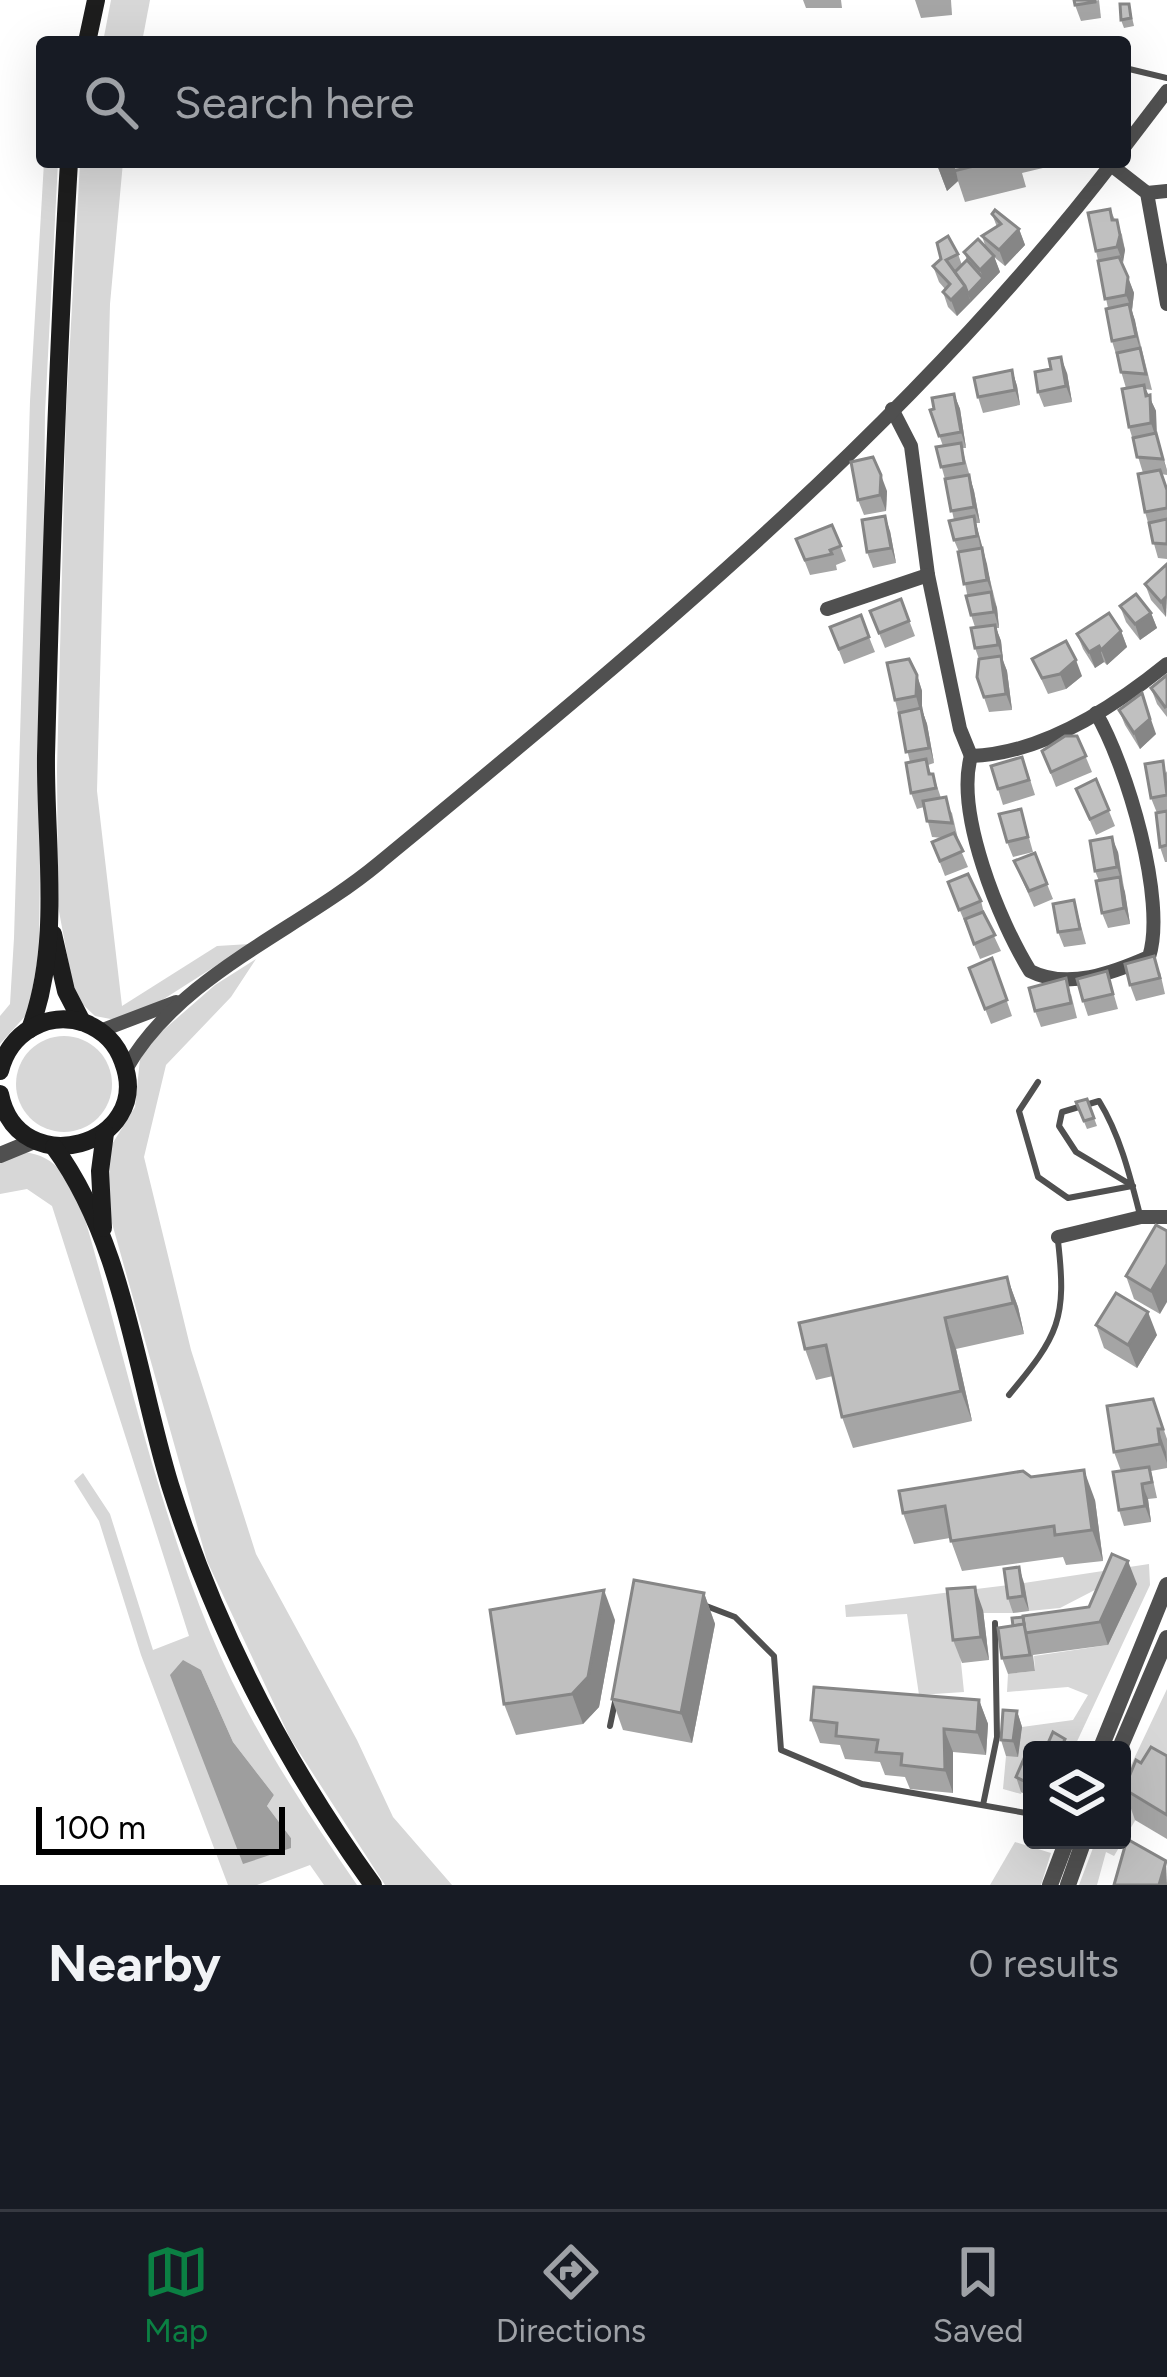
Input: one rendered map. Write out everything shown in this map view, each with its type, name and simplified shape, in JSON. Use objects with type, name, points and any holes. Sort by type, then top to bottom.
[{"type":"main road","points":[[88,36],[96,0]]},
{"type":"main road","points":[[29,1029],[40,993],[49,911],[46,764],[56,367],[69,168]]},
{"type":"main road","points":[[49,911],[62,976],[91,1027],[116,1047],[126,1069],[126,1097],[105,1133],[100,1171],[104,1245]]},
{"type":"main road","points":[[0,1071],[9,1048],[29,1029],[55,1020],[91,1027]]},
{"type":"main road","points":[[1,1102],[14,1126],[54,1148],[81,1146],[105,1133]]},
{"type":"main road","points":[[54,1148],[74,1177],[104,1245],[170,1485],[227,1637],[275,1737],[373,1885]]},
{"type":"street","points":[[1131,138],[1167,92]]},
{"type":"street","points":[[126,1069],[145,1039],[187,998],[374,868],[774,525],[892,409],[1108,168]]},
{"type":"street","points":[[1118,168],[1147,193],[1167,304]]},
{"type":"street","points":[[1147,193],[1167,191]]},
{"type":"street","points":[[892,409],[911,446],[928,575],[960,729],[971,756],[964,781],[974,832],[1030,971],[1066,981],[1125,968],[1149,957],[1161,923],[1136,812],[1096,713]]},
{"type":"street","points":[[827,609],[928,575]]},
{"type":"street","points":[[971,756],[1034,743],[1096,713],[1167,664]]},
{"type":"street","points":[[91,1027],[187,998]]},
{"type":"street","points":[[0,1155],[34,1141]]},
{"type":"street","points":[[1058,1237],[1141,1217],[1167,1217]]},
{"type":"street","points":[[1104,1741],[1167,1585]]},
{"type":"street","points":[[1123,1741],[1167,1638]]},
{"type":"street","points":[[1050,1885],[1072,1849]]},
{"type":"street","points":[[1068,1885],[1075,1849]]},
{"type":"lane","points":[[1131,69],[1167,77]]},
{"type":"lane","points":[[1038,1082],[1019,1111],[1037,1177],[1068,1198],[1133,1186]]},
{"type":"lane","points":[[1133,1186],[1076,1152],[1059,1126],[1062,1112],[1100,1101],[1133,1186],[1141,1217]]},
{"type":"lane","points":[[1010,1395],[1049,1347],[1061,1322],[1064,1294],[1058,1237]]},
{"type":"lane","points":[[687,1603],[705,1604],[735,1617],[774,1656],[781,1750],[862,1784],[1023,1812]]},
{"type":"lane","points":[[983,1805],[998,1737],[995,1623]]},
{"type":"lane","points":[[610,1726],[619,1680]]},
{"type":"shaded area","points":[[111,0],[150,0],[143,36],[104,36]]},
{"type":"shaded area","points":[[44,168],[58,168],[45,413],[39,952],[28,1013],[0,1044],[0,1016],[10,1004],[14,938],[30,401]]},
{"type":"shaded area","points":[[80,168],[122,168],[110,304],[97,791],[122,1006],[217,946],[250,944],[156,1004],[116,1020],[95,1016],[75,997],[58,906],[66,414]]},
{"type":"shaded area","points":[[256,959],[231,997],[166,1065],[144,1157],[191,1350],[256,1554],[357,1740],[393,1817],[452,1885],[385,1885],[290,1738],[207,1561],[108,1209],[106,1154],[135,1107],[140,1059],[152,1040],[215,985]]},
{"type":"shaded area","points":[[64,1036],[98,1050],[112,1084],[98,1118],[64,1132],[30,1118],[16,1084],[30,1050]]},
{"type":"shaded area","points":[[22,1152],[46,1158],[73,1190],[156,1477],[210,1632],[258,1731],[357,1885],[324,1885],[310,1865],[257,1885],[228,1885],[141,1655],[99,1521],[74,1481],[83,1473],[110,1514],[153,1650],[189,1636],[52,1206],[27,1189],[0,1194],[0,1161]],"holes":[[[201,1670],[233,1742],[274,1795],[267,1806],[291,1838],[243,1863]]]},
{"type":"shaded area","points":[[1149,1564],[1150,1585],[1077,1741],[1023,1741],[1021,1794],[1003,1789],[1006,1756],[1018,1756],[1022,1727],[1073,1720],[1088,1695],[1068,1687],[1007,1692],[1008,1674],[1035,1671],[1034,1656],[1108,1645],[1120,1577],[1060,1608],[1029,1611],[1024,1583]]},
{"type":"shaded area","points":[[1009,1585],[1013,1613],[956,1613],[964,1692],[919,1695],[907,1614],[846,1617],[845,1605]]},
{"type":"shaded area","points":[[183,1660],[201,1670],[233,1742],[274,1795],[267,1806],[291,1838],[291,1848],[243,1864],[170,1675]]},
{"type":"shaded area","points":[[1167,1689],[1167,1780],[1131,1827],[1131,1765]]},
{"type":"shaded area","points":[[1015,1842],[1023,1849],[1051,1853],[1041,1885],[990,1885]]},
{"type":"shaded area","points":[[1093,1849],[1118,1849],[1114,1856],[1106,1852],[1097,1885],[1079,1885]]},
{"type":"building","points":[[1120,4],[1129,4],[1131,18],[1121,20]]},
{"type":"building","points":[[1110,209],[1120,235],[1117,247],[1096,251],[1088,213]]},
{"type":"building","points":[[995,210],[1019,229],[999,250],[982,236],[1001,224],[992,214]]},
{"type":"building","points":[[948,236],[958,254],[946,260],[965,286],[951,300],[943,292],[950,284],[933,266],[941,259],[937,243]]},
{"type":"building","points":[[978,239],[994,256],[980,270],[964,252]]},
{"type":"building","points":[[1119,257],[1128,277],[1126,295],[1105,299],[1098,261]]},
{"type":"building","points":[[967,260],[983,278],[968,294],[955,272]]},
{"type":"building","points":[[1129,304],[1136,336],[1112,341],[1106,309]]},
{"type":"building","points":[[1140,348],[1146,374],[1121,372],[1117,353]]},
{"type":"building","points":[[1061,357],[1066,386],[1038,392],[1035,372],[1051,369],[1049,359]]},
{"type":"building","points":[[1012,370],[1015,390],[978,397],[974,378]]},
{"type":"building","points":[[1144,385],[1146,396],[1150,395],[1151,423],[1129,427],[1122,389]]},
{"type":"building","points":[[954,394],[961,432],[939,436],[930,410],[934,409],[932,398]]},
{"type":"building","points":[[1156,433],[1163,459],[1137,457],[1133,438]]},
{"type":"building","points":[[961,443],[964,463],[941,467],[936,447]]},
{"type":"building","points":[[873,457],[881,475],[880,495],[858,500],[851,462]]},
{"type":"building","points":[[1160,470],[1167,508],[1145,512],[1138,474]]},
{"type":"building","points":[[969,475],[974,507],[951,511],[945,479]]},
{"type":"building","points":[[885,516],[891,548],[867,552],[862,520]]},
{"type":"building","points":[[974,516],[977,536],[954,540],[949,521]]},
{"type":"building","points":[[1167,519],[1167,544],[1153,543],[1149,523]]},
{"type":"building","points":[[832,525],[841,546],[830,550],[832,554],[805,560],[796,539]]},
{"type":"building","points":[[982,548],[987,580],[964,584],[958,552]]},
{"type":"building","points":[[1167,564],[1167,596],[1161,602],[1145,584]]},
{"type":"building","points":[[991,592],[994,612],[971,615],[966,596]]},
{"type":"building","points":[[1136,594],[1151,613],[1135,624],[1120,606]]},
{"type":"building","points":[[901,599],[909,621],[879,633],[870,611]]},
{"type":"building","points":[[1109,613],[1121,631],[1101,650],[1099,646],[1089,652],[1077,634]]},
{"type":"building","points":[[861,615],[869,637],[839,649],[830,627]]},
{"type":"building","points":[[995,625],[998,645],[975,648],[971,628]]},
{"type":"building","points":[[1066,641],[1076,660],[1060,674],[1042,678],[1032,659]]},
{"type":"building","points":[[1001,656],[1006,694],[984,697],[977,677],[979,659]]},
{"type":"building","points":[[909,659],[917,675],[916,696],[895,700],[887,663]]},
{"type":"building","points":[[1167,675],[1167,706],[1165,707],[1151,688]]},
{"type":"building","points":[[1142,693],[1150,719],[1134,733],[1119,710]]},
{"type":"building","points":[[921,708],[929,748],[906,752],[899,713]]},
{"type":"building","points":[[1065,736],[1077,736],[1086,756],[1051,772],[1042,751]]},
{"type":"building","points":[[1022,757],[1029,780],[998,789],[991,766]]},
{"type":"building","points":[[926,759],[936,788],[911,793],[906,763]]},
{"type":"building","points":[[1163,761],[1167,795],[1151,798],[1145,764]]},
{"type":"building","points":[[1096,779],[1109,810],[1090,819],[1076,789]]},
{"type":"building","points":[[946,797],[952,823],[927,821],[923,801]]},
{"type":"building","points":[[1021,809],[1028,837],[1007,842],[999,814]]},
{"type":"building","points":[[1167,811],[1167,845],[1160,847],[1156,813]]},
{"type":"building","points":[[954,833],[963,851],[940,861],[932,842]]},
{"type":"building","points":[[1112,837],[1117,867],[1095,871],[1090,841]]},
{"type":"building","points":[[1035,853],[1047,884],[1029,891],[1014,861]]},
{"type":"building","points":[[968,874],[981,901],[959,910],[948,882]]},
{"type":"building","points":[[1120,877],[1124,908],[1102,913],[1096,881]]},
{"type":"building","points":[[1074,900],[1080,929],[1058,932],[1053,904]]},
{"type":"building","points":[[983,912],[995,935],[974,944],[965,919]]},
{"type":"building","points":[[1154,956],[1160,978],[1130,985],[1125,964]]},
{"type":"building","points":[[992,958],[1007,1000],[985,1009],[969,968]]},
{"type":"building","points":[[1107,971],[1113,994],[1083,1001],[1077,979]]},
{"type":"building","points":[[1066,978],[1071,1003],[1035,1011],[1029,988]]},
{"type":"building","points":[[1087,1099],[1094,1118],[1084,1121],[1076,1102]]},
{"type":"building","points":[[1156,1225],[1167,1231],[1167,1264],[1151,1291],[1126,1276]]},
{"type":"building","points":[[1007,1277],[1013,1303],[945,1318],[961,1391],[842,1417],[826,1345],[805,1349],[799,1323]]},
{"type":"building","points":[[1116,1293],[1148,1312],[1128,1345],[1096,1325]]},
{"type":"building","points":[[1153,1399],[1163,1429],[1158,1429],[1160,1444],[1114,1452],[1107,1406]]},
{"type":"building","points":[[1149,1467],[1152,1482],[1142,1484],[1145,1506],[1119,1510],[1113,1472]]},
{"type":"building","points":[[1084,1470],[1092,1530],[1055,1535],[1054,1526],[951,1541],[945,1506],[903,1513],[899,1491],[1023,1471],[1031,1477]]},
{"type":"building","points":[[1112,1554],[1128,1561],[1100,1622],[1025,1633],[1023,1616],[1089,1607]]},
{"type":"building","points":[[1019,1567],[1023,1596],[1008,1598],[1004,1569]]},
{"type":"building","points":[[634,1580],[704,1593],[681,1713],[612,1699]]},
{"type":"building","points":[[975,1587],[981,1637],[953,1640],[947,1589]]},
{"type":"building","points":[[604,1590],[588,1677],[572,1694],[504,1704],[490,1610]]},
{"type":"building","points":[[1024,1624],[1030,1655],[1002,1658],[998,1628]]},
{"type":"building","points":[[814,1687],[979,1700],[977,1732],[944,1729],[945,1770],[901,1765],[902,1754],[876,1752],[878,1740],[836,1736],[837,1723],[811,1720]]},
{"type":"building","points":[[1003,1710],[1017,1711],[1013,1741],[1001,1740]]},
{"type":"building","points":[[1151,1747],[1167,1756],[1167,1815],[1131,1793],[1131,1772],[1136,1760],[1141,1763]]},
{"type":"building","points":[[1131,1841],[1166,1861],[1159,1885],[1114,1885]]}]
